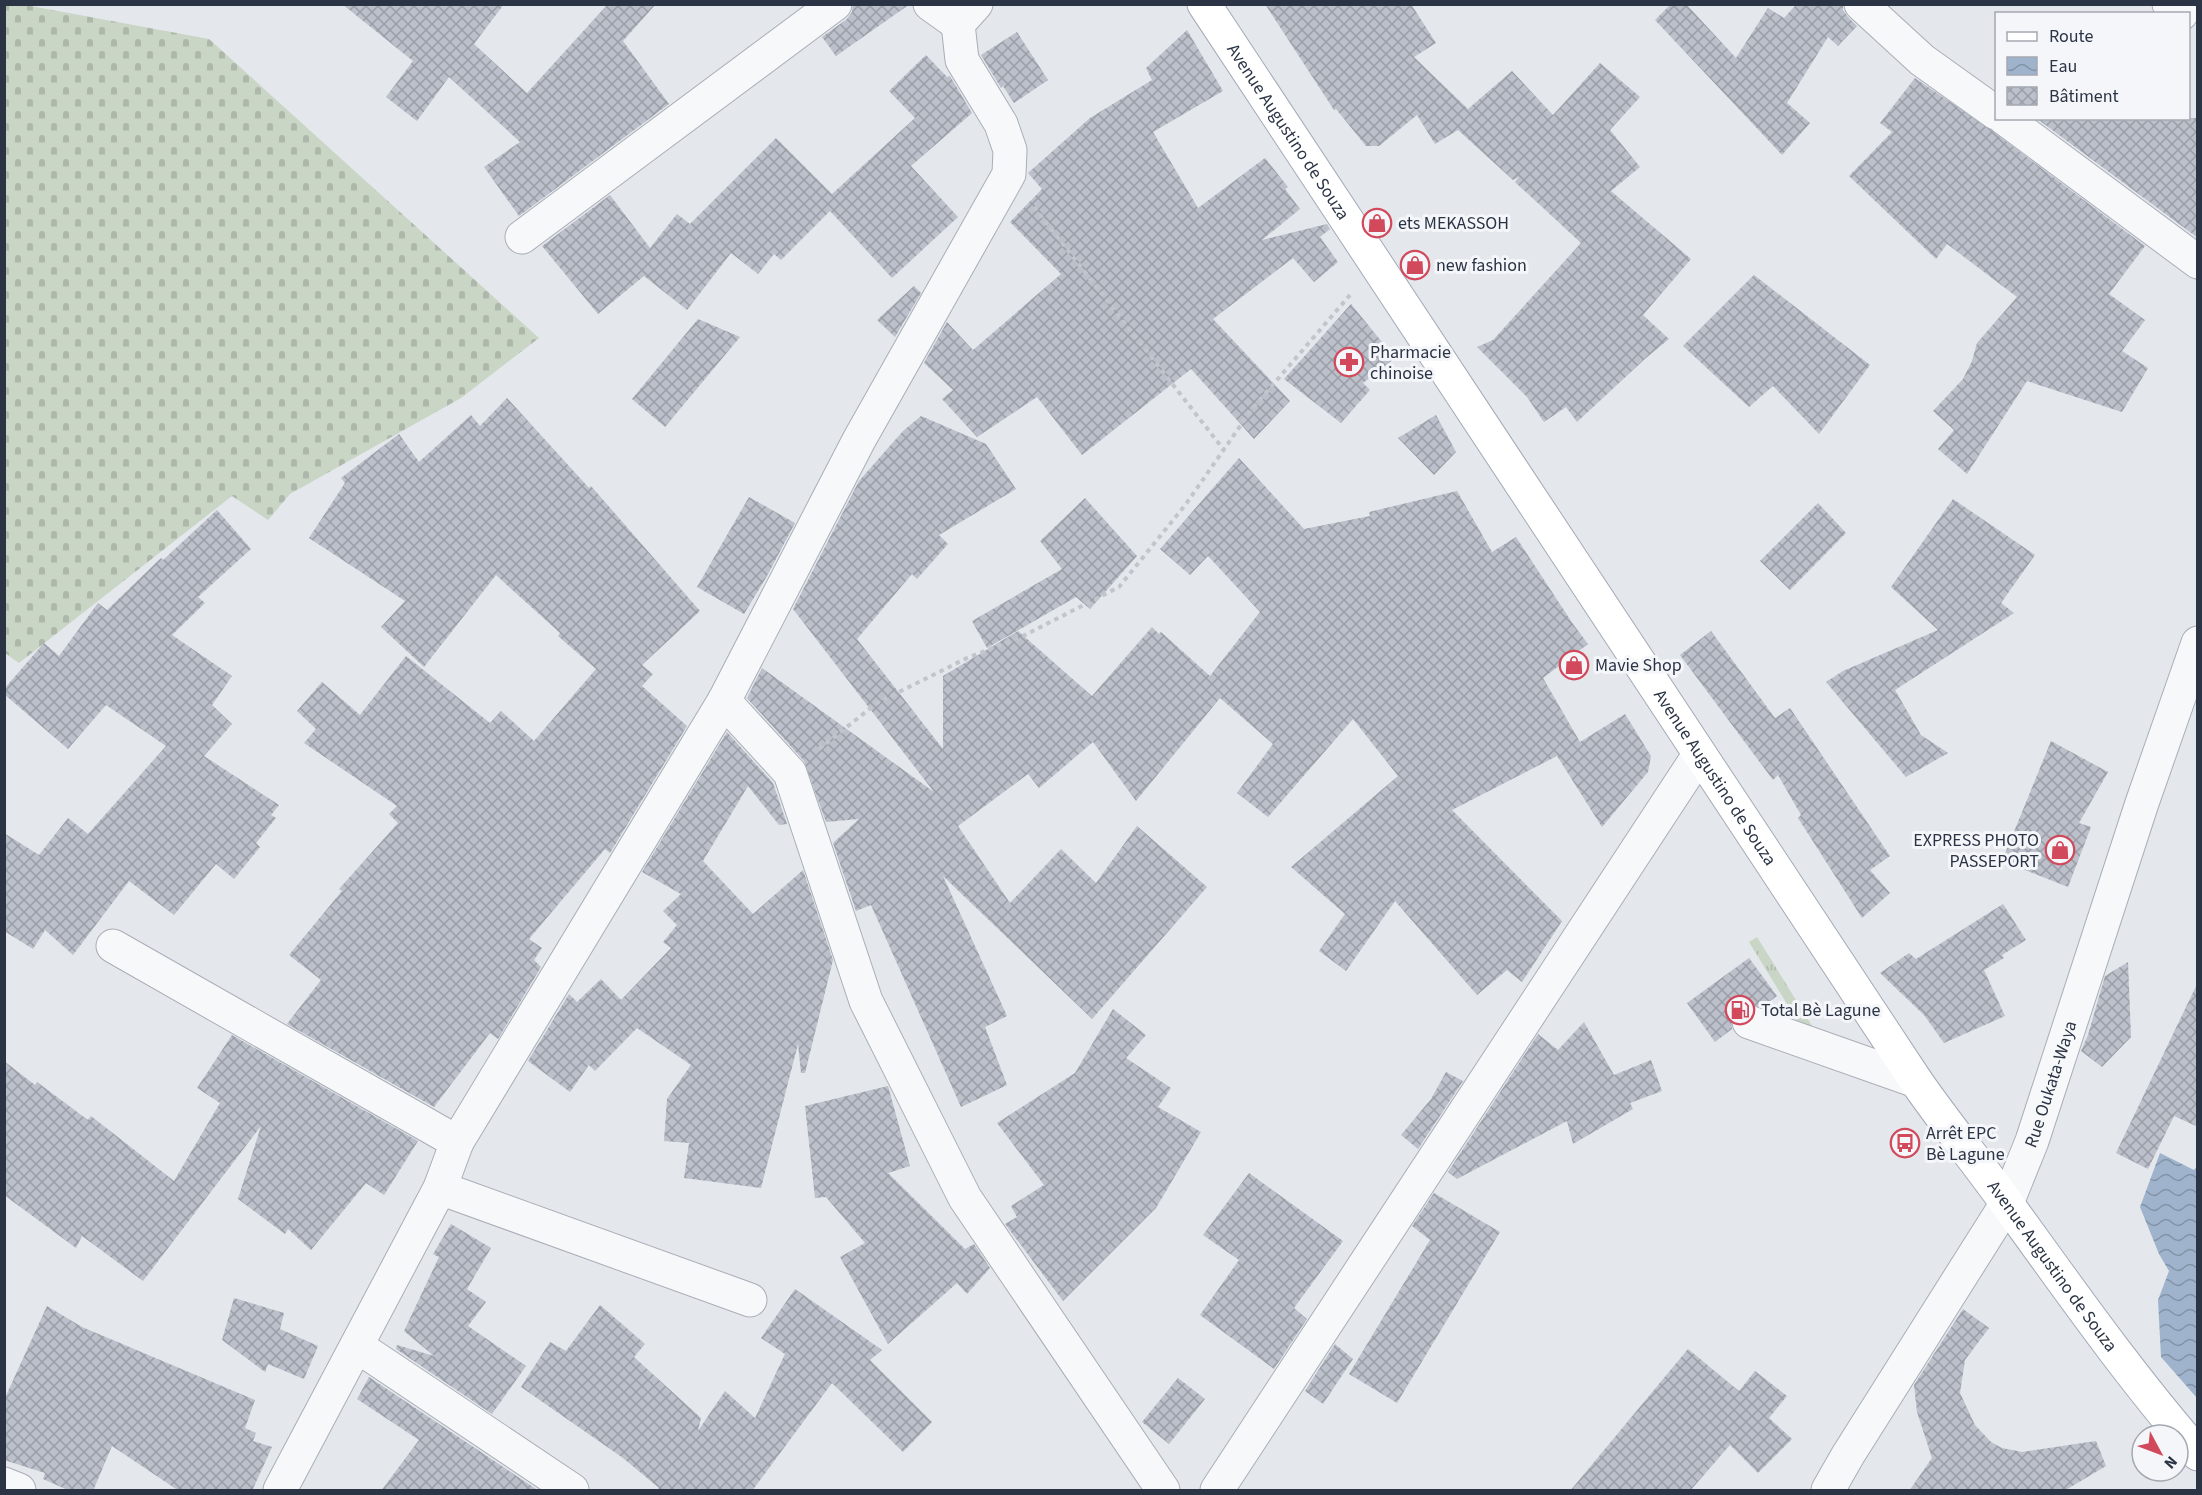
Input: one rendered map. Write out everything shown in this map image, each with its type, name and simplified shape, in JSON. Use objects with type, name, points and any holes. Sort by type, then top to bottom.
[{"type":"main road","name":"Avenue Augustino de Souza","points":[[1204,4],[1916,1081],[2007,1203],[2081,1308],[2166,1418],[2198,1454]]},
{"type":"street","points":[[522,237],[835,4]]},
{"type":"street","points":[[280,1491],[440,1188],[457,1142],[724,701],[859,440],[1009,174],[1010,150],[1001,124],[962,60],[967,14],[930,4]]},
{"type":"street","points":[[1861,4],[1922,60],[1995,112]]},
{"type":"street","points":[[2007,120],[2198,262]]},
{"type":"street","name":"Rue Oukata-Waya","points":[[1828,1491],[1848,1455],[2007,1203],[2032,1141],[2142,803],[2198,643]]},
{"type":"street","points":[[724,701],[790,773],[866,1001],[965,1198],[1163,1491]]},
{"type":"street","points":[[1217,1491],[1699,755]]},
{"type":"street","points":[[113,946],[457,1142]]},
{"type":"street","points":[[1749,1022],[1916,1081]]},
{"type":"street","points":[[440,1188],[750,1300]]},
{"type":"street","points":[[357,1346],[572,1491]]},
{"type":"street","points":[[4,1484],[18,1491]]},
{"type":"path","points":[[1009,174],[1224,450]]},
{"type":"path","points":[[790,773],[877,703],[967,658],[1021,637],[1119,587],[1185,504],[1252,409],[1376,265]]},
{"type":"green space","points":[[20,4],[209,39],[539,338],[461,398],[290,494],[268,520],[232,496],[19,663],[5,653],[4,5]]},
{"type":"green space","points":[[1757,937],[1814,1029],[1806,1035],[1749,942]]},
{"type":"water","points":[[2160,1153],[2194,1170],[2197,1166],[2197,1398],[2161,1357],[2158,1300],[2169,1271],[2159,1254],[2140,1207]]},
{"type":"building","points":[[342,4],[504,4],[474,44],[527,93],[608,4],[656,4],[623,41],[669,104],[519,216],[484,167],[520,142],[449,77],[417,121],[386,97],[413,61]]},
{"type":"building","points":[[853,4],[910,4],[836,56],[822,37],[847,19],[852,12]]},
{"type":"building","points":[[1265,4],[1411,4],[1436,43],[1414,57],[1468,109],[1512,71],[1553,115],[1600,63],[1640,97],[1610,130],[1640,167],[1611,191],[1691,259],[1643,315],[1669,339],[1577,422],[1566,407],[1544,422],[1527,397],[1477,347],[1493,340],[1581,243],[1515,182],[1519,177],[1513,180],[1458,130],[1435,144],[1417,115],[1379,146],[1366,146],[1336,109],[1334,110]]},
{"type":"building","points":[[1671,4],[1686,4],[1736,58],[1768,8],[1784,18],[1795,6],[1793,4],[1843,4],[1843,10],[1857,26],[1838,46],[1828,37],[1787,103],[1810,123],[1782,155],[1655,20]]},
{"type":"building","points":[[1187,30],[1223,91],[1153,132],[1198,208],[1265,158],[1288,187],[1285,189],[1300,209],[1262,240],[1327,224],[1330,229],[1320,237],[1338,262],[1314,282],[1293,258],[1213,319],[1290,401],[1254,439],[1191,369],[1082,455],[1037,397],[977,437],[942,399],[953,390],[924,363],[947,322],[973,350],[1061,274],[1010,222],[1042,189],[1028,173],[1090,118],[1152,80],[1146,68]]},
{"type":"building","points":[[1017,32],[1048,80],[1014,103],[1003,86],[1001,88],[981,55]]},
{"type":"building","points":[[926,55],[947,77],[950,76],[972,113],[911,166],[958,217],[892,278],[830,211],[781,260],[774,254],[758,274],[731,253],[687,310],[644,276],[598,314],[542,246],[610,195],[650,248],[677,214],[690,224],[776,138],[832,194],[915,118],[889,91]]},
{"type":"building","points":[[1915,78],[1991,130],[2145,246],[2109,294],[2145,320],[2122,351],[2148,368],[2122,412],[2027,381],[1967,474],[1938,449],[1954,430],[1933,411],[1963,379],[1972,361],[1977,343],[2017,297],[1947,244],[1936,259],[1849,176],[1892,132],[1880,123]]},
{"type":"building","points":[[2190,118],[2198,118],[2198,238],[2039,120],[2190,120]]},
{"type":"building","points":[[1754,275],[1870,365],[1819,434],[1773,386],[1749,407],[1683,346]]},
{"type":"building","points":[[914,286],[921,293],[895,337],[877,320]]},
{"type":"building","points":[[1351,304],[1395,358],[1363,383],[1370,390],[1341,423],[1284,379]]},
{"type":"building","points":[[698,319],[740,337],[665,427],[632,399]]},
{"type":"building","points":[[507,398],[589,488],[591,486],[700,611],[642,665],[653,674],[642,686],[687,726],[610,853],[605,849],[529,939],[542,948],[534,960],[541,967],[498,1039],[490,1033],[434,1107],[287,1024],[321,980],[289,955],[342,891],[339,889],[398,823],[389,814],[397,806],[304,743],[316,729],[297,711],[322,682],[360,715],[406,656],[490,723],[501,711],[534,741],[596,669],[558,636],[560,633],[496,575],[424,667],[381,627],[405,601],[309,538],[345,483],[341,478],[399,434],[419,462],[471,415],[480,426]]},
{"type":"building","points":[[1436,415],[1456,452],[1434,475],[1398,438]]},
{"type":"building","points":[[921,416],[986,444],[1016,489],[939,535],[948,544],[917,579],[912,574],[857,639],[943,749],[943,676],[1018,631],[1092,696],[1152,627],[1159,634],[1161,632],[1210,676],[1260,612],[1208,556],[1190,575],[1160,549],[1239,458],[1304,529],[1370,516],[1369,512],[1457,491],[1492,552],[1516,537],[1588,644],[1543,678],[1580,742],[1625,714],[1651,756],[1648,772],[1602,827],[1557,756],[1452,810],[1562,921],[1522,982],[1507,970],[1477,995],[1395,901],[1346,971],[1319,951],[1345,914],[1291,867],[1398,776],[1353,719],[1268,817],[1237,793],[1273,744],[1220,698],[1136,801],[1093,742],[1039,788],[1028,774],[958,826],[1010,903],[1061,849],[1096,883],[1137,826],[1207,887],[1092,1019],[943,876],[1007,1016],[985,1027],[1007,1085],[961,1107],[871,905],[856,911],[833,843],[859,819],[826,822],[804,761],[747,698],[762,668],[934,792],[793,609],[859,481],[903,431]]},
{"type":"building","points":[[749,497],[795,523],[744,614],[697,587]]},
{"type":"building","points":[[1085,498],[1137,556],[1090,609],[1076,597],[987,648],[972,621],[1062,569],[1040,541]]},
{"type":"building","points":[[1953,499],[2035,555],[2001,603],[2014,613],[1895,690],[1921,735],[1948,753],[1906,777],[1826,682],[1843,671],[1938,630],[1891,587]]},
{"type":"building","points":[[1818,503],[1846,533],[1790,590],[1760,561]]},
{"type":"building","points":[[217,510],[251,549],[198,597],[205,603],[172,635],[232,676],[212,705],[232,724],[204,756],[279,805],[271,815],[276,818],[256,843],[260,847],[234,879],[216,864],[174,915],[129,881],[73,955],[45,930],[33,949],[4,931],[4,833],[39,855],[68,818],[88,834],[166,746],[106,705],[68,749],[4,694],[4,689],[44,643],[59,656],[98,603],[107,610],[161,558],[163,560]]},
{"type":"building","points":[[1711,631],[1775,718],[1790,708],[1890,856],[1870,870],[1890,893],[1862,918],[1798,818],[1801,815],[1778,775],[1773,780],[1680,655]]},
{"type":"building","points":[[727,732],[773,783],[787,824],[779,825],[748,786],[703,861],[753,914],[803,870],[833,960],[805,1073],[801,1073],[798,1044],[761,1188],[684,1178],[689,1143],[664,1141],[667,1099],[691,1065],[637,1028],[595,1071],[589,1065],[570,1092],[528,1061],[569,994],[577,1002],[601,979],[621,1000],[671,948],[663,942],[677,925],[663,911],[681,894],[642,872]]},
{"type":"building","points":[[2051,741],[2108,772],[2079,823],[2091,827],[2068,887],[2002,861]]},
{"type":"building","points":[[2003,904],[2026,940],[2002,955],[2004,958],[1984,970],[2005,1016],[1944,1043],[1924,1015],[1880,973],[1909,953],[1916,959]]},
{"type":"building","points":[[1749,958],[1777,996],[1762,1007],[1746,1004],[1737,1007],[1731,1016],[1732,1029],[1715,1042],[1687,1003]]},
{"type":"building","points":[[2128,962],[2131,1037],[2102,1067],[2081,1051],[2105,976]]},
{"type":"building","points":[[2198,982],[2198,1127],[2174,1116],[2148,1169],[2116,1153]]},
{"type":"building","points":[[1113,1009],[1146,1035],[1126,1058],[1171,1088],[1158,1107],[1201,1132],[1156,1208],[1063,1301],[1005,1224],[1017,1217],[1011,1206],[1044,1185],[997,1123],[1075,1073]]},
{"type":"building","points":[[1584,1022],[1614,1075],[1651,1060],[1662,1091],[1630,1103],[1633,1109],[1573,1144],[1567,1121],[1457,1179],[1448,1172],[1538,1034],[1558,1050]]},
{"type":"building","points":[[232,1035],[418,1141],[384,1195],[366,1183],[311,1250],[288,1229],[285,1234],[238,1199],[261,1126],[143,1281],[82,1236],[76,1248],[4,1195],[4,1061],[35,1085],[37,1082],[88,1120],[91,1116],[174,1181],[220,1103],[197,1088]]},
{"type":"building","points":[[1446,1072],[1463,1081],[1418,1149],[1401,1135],[1431,1099]]},
{"type":"building","points":[[888,1086],[910,1166],[888,1173],[965,1249],[974,1244],[990,1268],[967,1294],[957,1283],[888,1344],[840,1257],[865,1243],[826,1197],[815,1198],[805,1106]]},
{"type":"building","points":[[1249,1173],[1343,1241],[1294,1308],[1307,1319],[1274,1369],[1200,1315],[1239,1260],[1203,1235]]},
{"type":"building","points":[[1434,1193],[1500,1232],[1397,1403],[1349,1374],[1430,1240],[1412,1226]]},
{"type":"building","points":[[451,1224],[491,1248],[467,1289],[486,1302],[468,1326],[526,1366],[492,1414],[396,1349],[397,1345],[434,1356],[404,1331],[439,1257],[433,1254]]},
{"type":"building","points":[[795,1289],[882,1350],[870,1360],[932,1422],[903,1452],[832,1383],[752,1491],[657,1491],[659,1488],[623,1458],[521,1387],[550,1342],[566,1351],[600,1305],[645,1344],[634,1357],[701,1418],[698,1431],[725,1391],[755,1418],[785,1354],[761,1338]]},
{"type":"building","points":[[234,1298],[284,1313],[280,1329],[318,1346],[304,1379],[268,1364],[265,1372],[222,1340]]},
{"type":"building","points":[[47,1306],[82,1327],[255,1400],[245,1428],[256,1433],[253,1441],[272,1447],[252,1491],[179,1491],[112,1446],[93,1491],[70,1491],[43,1479],[45,1473],[4,1460],[4,1400]]},
{"type":"building","points":[[1963,1309],[1989,1328],[1965,1360],[1960,1393],[1975,1425],[1991,1442],[2002,1448],[2022,1452],[2096,1441],[2106,1466],[2064,1491],[1909,1491],[1932,1458],[1917,1412],[1914,1385]]},
{"type":"building","points":[[1335,1344],[1353,1359],[1323,1404],[1305,1391]]},
{"type":"building","points":[[1688,1349],[1739,1391],[1755,1371],[1787,1396],[1769,1418],[1792,1439],[1758,1473],[1730,1445],[1690,1491],[1570,1491]]},
{"type":"building","points":[[369,1377],[539,1491],[381,1491],[419,1440],[357,1399]]},
{"type":"building","points":[[1178,1378],[1205,1399],[1169,1444],[1142,1422]]},
{"type":"place","name":"ets MEKASSOH","points":[[1377,223]]},
{"type":"place","name":"new fashion","points":[[1415,265]]},
{"type":"place","name":"Pharmacie chinoise","points":[[1349,362]]},
{"type":"place","name":"Mavie Shop","points":[[1574,665]]},
{"type":"place","name":"EXPRESS PHOTO PASSEPORT","points":[[2060,850]]},
{"type":"place","name":"Total Bè Lagune","points":[[1740,1010]]},
{"type":"place","name":"Arrêt EPC Bè Lagune","points":[[1905,1143]]}]
